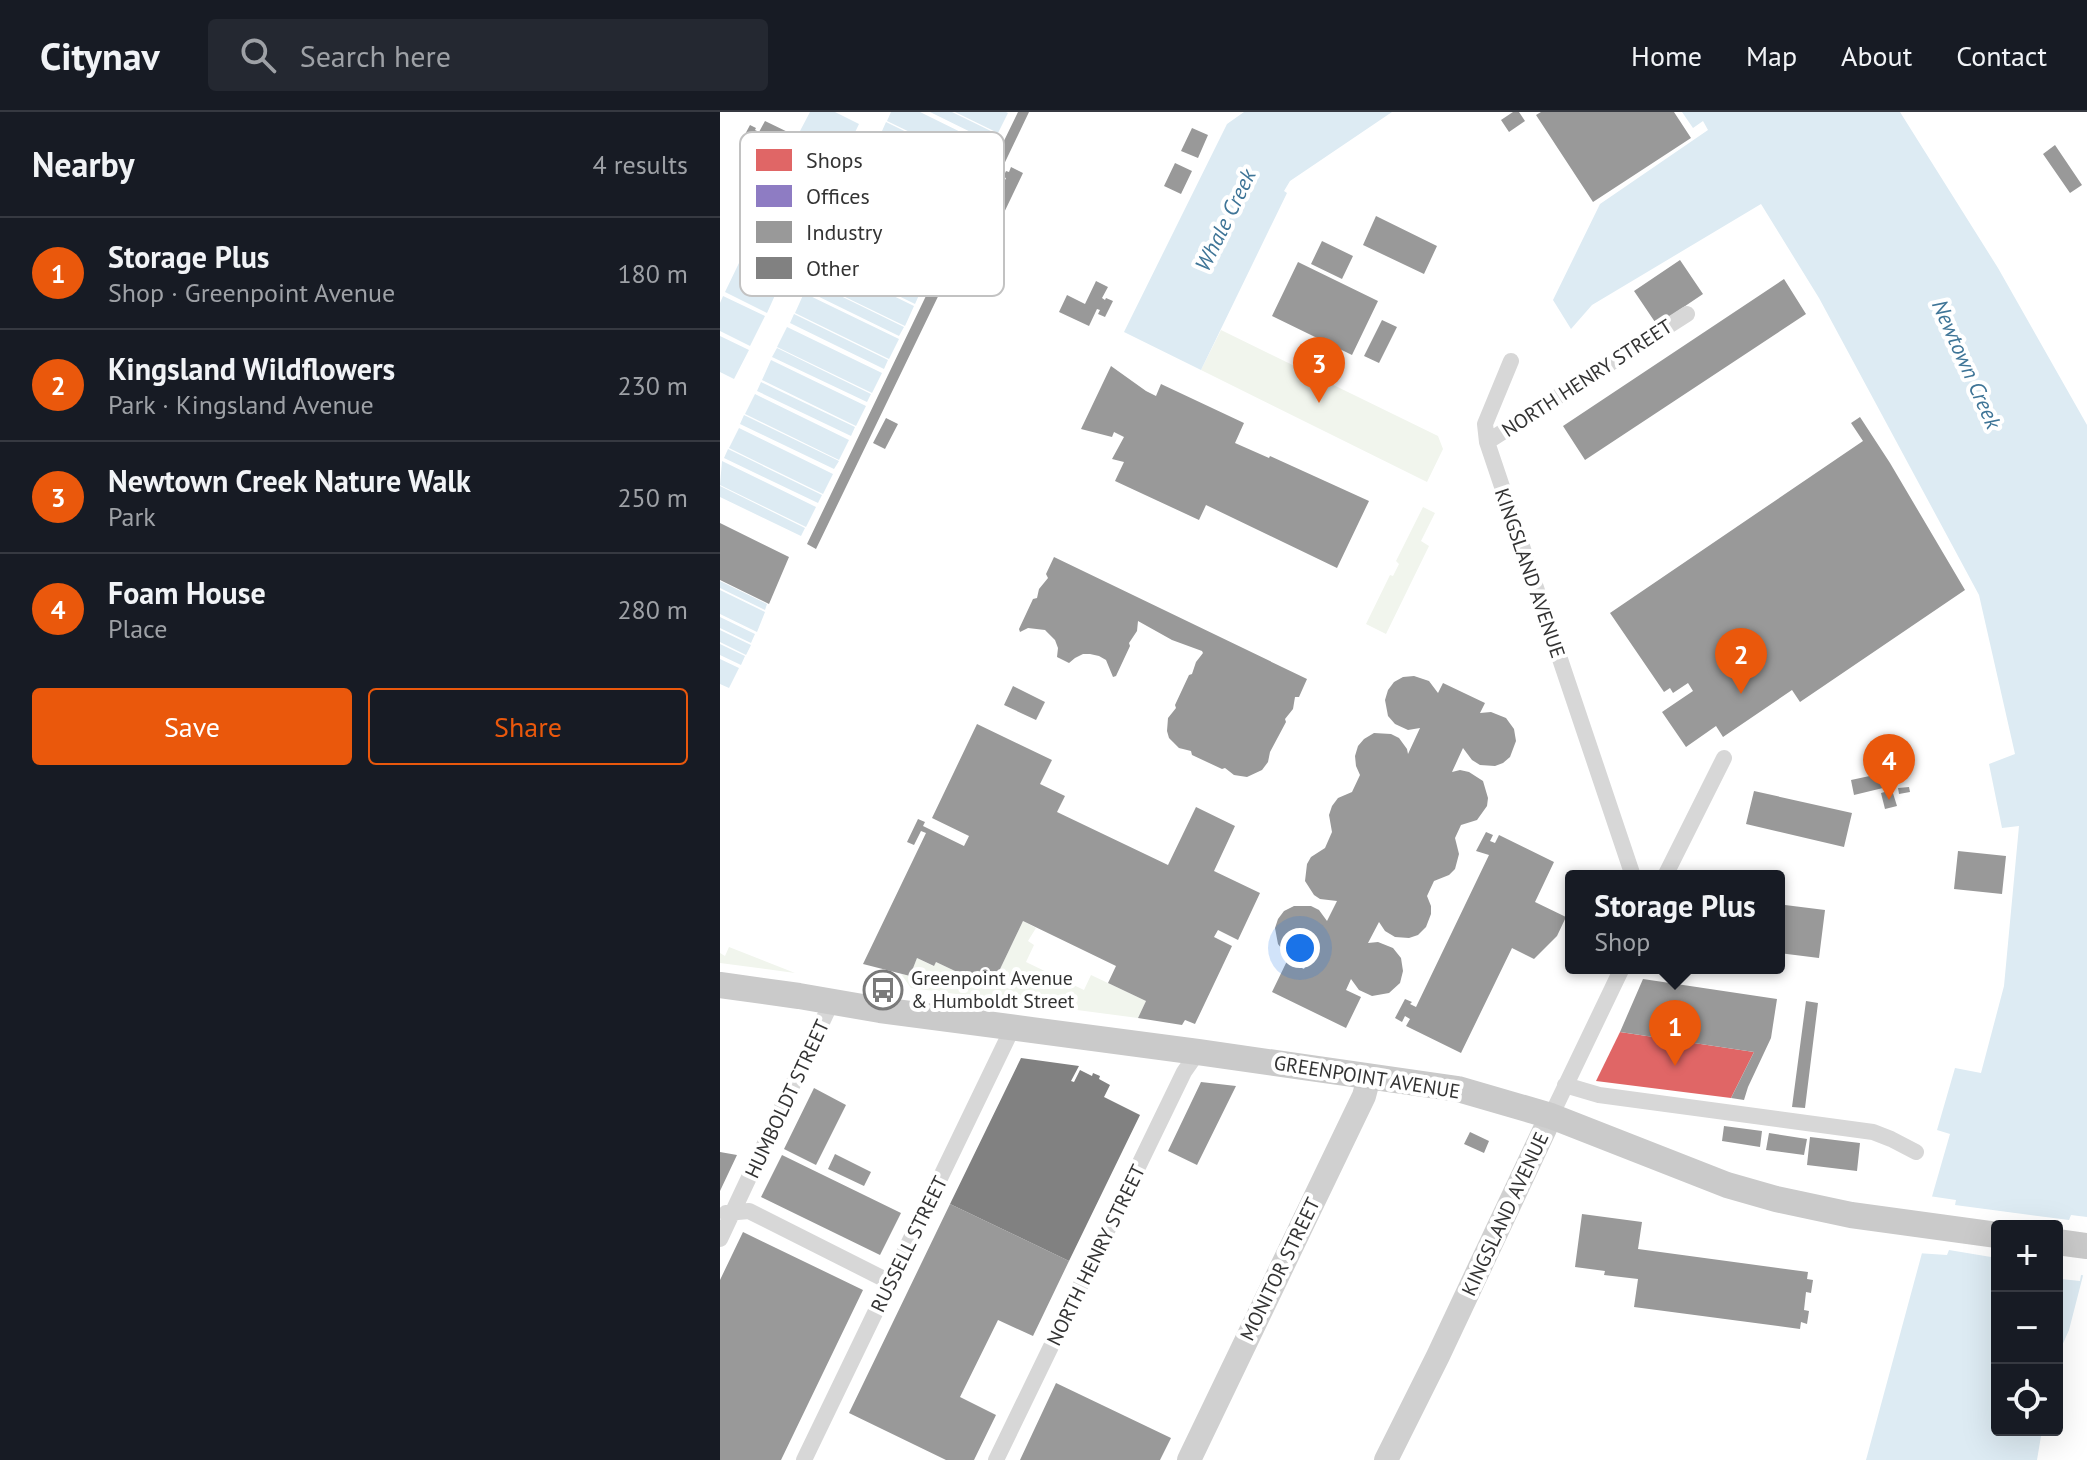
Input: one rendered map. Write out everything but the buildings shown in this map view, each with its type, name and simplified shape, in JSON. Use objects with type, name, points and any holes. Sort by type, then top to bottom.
[{"type":"main road","name":"GREENPOINT AVENUE","points":[[720,985],[1458,1089],[1551,1116],[1739,1189],[1813,1208],[1991,1234]]},
{"type":"main road","name":"MONITOR STREET","points":[[1189,1460],[1364,1096],[1369,1077]]},
{"type":"main road","name":"KINGSLAND AVENUE","points":[[1386,1460],[1551,1116]]},
{"type":"main road","points":[[2063,1243],[2087,1246]]},
{"type":"street","name":"NORTH HENRY STREET","points":[[1487,442],[1687,314]]},
{"type":"street","name":"KINGSLAND AVENUE","points":[[1511,361],[1485,424],[1487,442],[1631,870]]},
{"type":"street","points":[[1668,870],[1724,758]]},
{"type":"street","name":"KINGSLAND AVENUE","points":[[1551,1116],[1619,974]]},
{"type":"street","name":"HUMBOLDT STREET","points":[[720,1239],[726,1213],[832,1001]]},
{"type":"street","name":"RUSSELL STREET","points":[[804,1460],[1013,1027]]},
{"type":"street","name":"NORTH HENRY STREET","points":[[996,1460],[1184,1072],[1198,1052]]},
{"type":"street","points":[[1565,1085],[1599,1095],[1873,1132],[1916,1152]]},
{"type":"street","points":[[726,1213],[749,1211],[890,1282]]},
{"type":"shaded area","points":[[1221,330],[1438,436],[1443,449],[1427,482],[1201,370]]},
{"type":"shaded area","points":[[1423,507],[1435,513],[1421,541],[1429,546],[1386,634],[1366,624],[1390,575],[1393,576],[1399,564],[1396,561]]},
{"type":"shaded area","points":[[1023,921],[1036,928],[1028,941],[1034,945],[1026,962],[1084,990],[1091,975],[1146,1001],[1138,1018],[911,988],[901,974],[910,976],[917,958],[933,966],[936,962],[991,988]]},
{"type":"shaded area","points":[[729,947],[795,973],[720,963],[720,953],[725,956]]},
{"type":"water","points":[[810,112],[835,112],[859,124],[855,132],[800,131]]},
{"type":"water","points":[[891,112],[920,112],[961,132],[910,132],[887,121]]},
{"type":"water","points":[[930,112],[952,112],[993,132],[971,132]]},
{"type":"water","points":[[955,112],[1008,113],[996,132]]},
{"type":"water","name":"Whale Creek","points":[[1244,112],[1392,112],[1290,181],[1201,370],[1124,332],[1227,124]]},
{"type":"water","name":"Newtown Creek","points":[[1682,112],[1900,112],[1998,268],[2087,425],[2087,1260],[2063,1344],[2063,1220],[1991,1220],[1991,1436],[2041,1436],[2037,1460],[1866,1460],[1922,1253],[1931,1200],[1950,1134],[1937,1130],[1955,1068],[1981,1073],[2004,986],[2019,826],[2002,828],[1989,764],[2015,754],[1979,595],[1819,298],[1761,204],[1592,305],[1571,329],[1553,300],[1600,204],[1708,130],[1703,121],[1693,128]]},
{"type":"water","points":[[886,122],[906,132],[884,132]]},
{"type":"water","points":[[739,263],[740,296],[775,296],[767,313],[725,292]]},
{"type":"water","points":[[723,296],[765,316],[750,346],[720,331]]},
{"type":"water","points":[[803,296],[810,296],[899,339],[889,359],[795,313]]},
{"type":"water","points":[[817,296],[841,296],[904,327],[899,336]]},
{"type":"water","points":[[843,296],[894,296],[914,306],[905,326]]},
{"type":"water","points":[[899,296],[919,296],[915,304]]},
{"type":"water","points":[[794,314],[888,360],[884,369],[790,323]]},
{"type":"water","points":[[787,327],[882,373],[872,393],[777,347]]},
{"type":"water","points":[[720,336],[749,350],[734,379],[720,372]]},
{"type":"water","points":[[777,348],[871,394],[867,402],[772,357]]},
{"type":"water","points":[[771,360],[866,406],[856,426],[762,380]]},
{"type":"water","points":[[761,382],[855,427],[851,436],[757,391]]},
{"type":"water","points":[[755,394],[849,440],[839,460],[745,414]]},
{"type":"water","points":[[744,415],[839,461],[834,469],[740,424]]},
{"type":"water","points":[[739,428],[833,474],[823,494],[729,448]]},
{"type":"water","points":[[728,449],[822,495],[818,503],[724,458]]},
{"type":"water","points":[[722,461],[816,507],[806,527],[720,485]]},
{"type":"water","points":[[720,486],[805,528],[801,536],[720,497]]},
{"type":"water","points":[[720,581],[767,604],[765,610],[720,588]]},
{"type":"water","points":[[720,590],[765,612],[757,632],[720,614]]},
{"type":"water","points":[[720,617],[755,634],[751,643],[720,628]]},
{"type":"water","points":[[720,630],[751,645],[746,655],[720,642]]},
{"type":"water","points":[[720,644],[745,656],[741,665],[720,655]]},
{"type":"water","points":[[720,659],[739,668],[729,688],[720,684]]},
{"type":"pier","points":[[1929,1196],[1956,1200],[1955,1205],[2069,1220],[2071,1215],[2087,1217],[2087,1276],[2081,1275],[2080,1281],[2063,1279],[2063,1220],[1991,1220],[1991,1257],[1949,1250],[1947,1255],[1917,1253]]},
{"type":"place","name":"Newtown Creek Nature Walk","points":[[1319,403]]},
{"type":"place","name":"Kingsland Wildflowers","points":[[1741,694]]},
{"type":"place","name":"Foam House","points":[[1889,800]]},
{"type":"place","name":"Greenpoint Avenue & Humboldt Street","points":[[883,990]]},
{"type":"place","name":"Storage Plus","points":[[1675,1066]]}]
